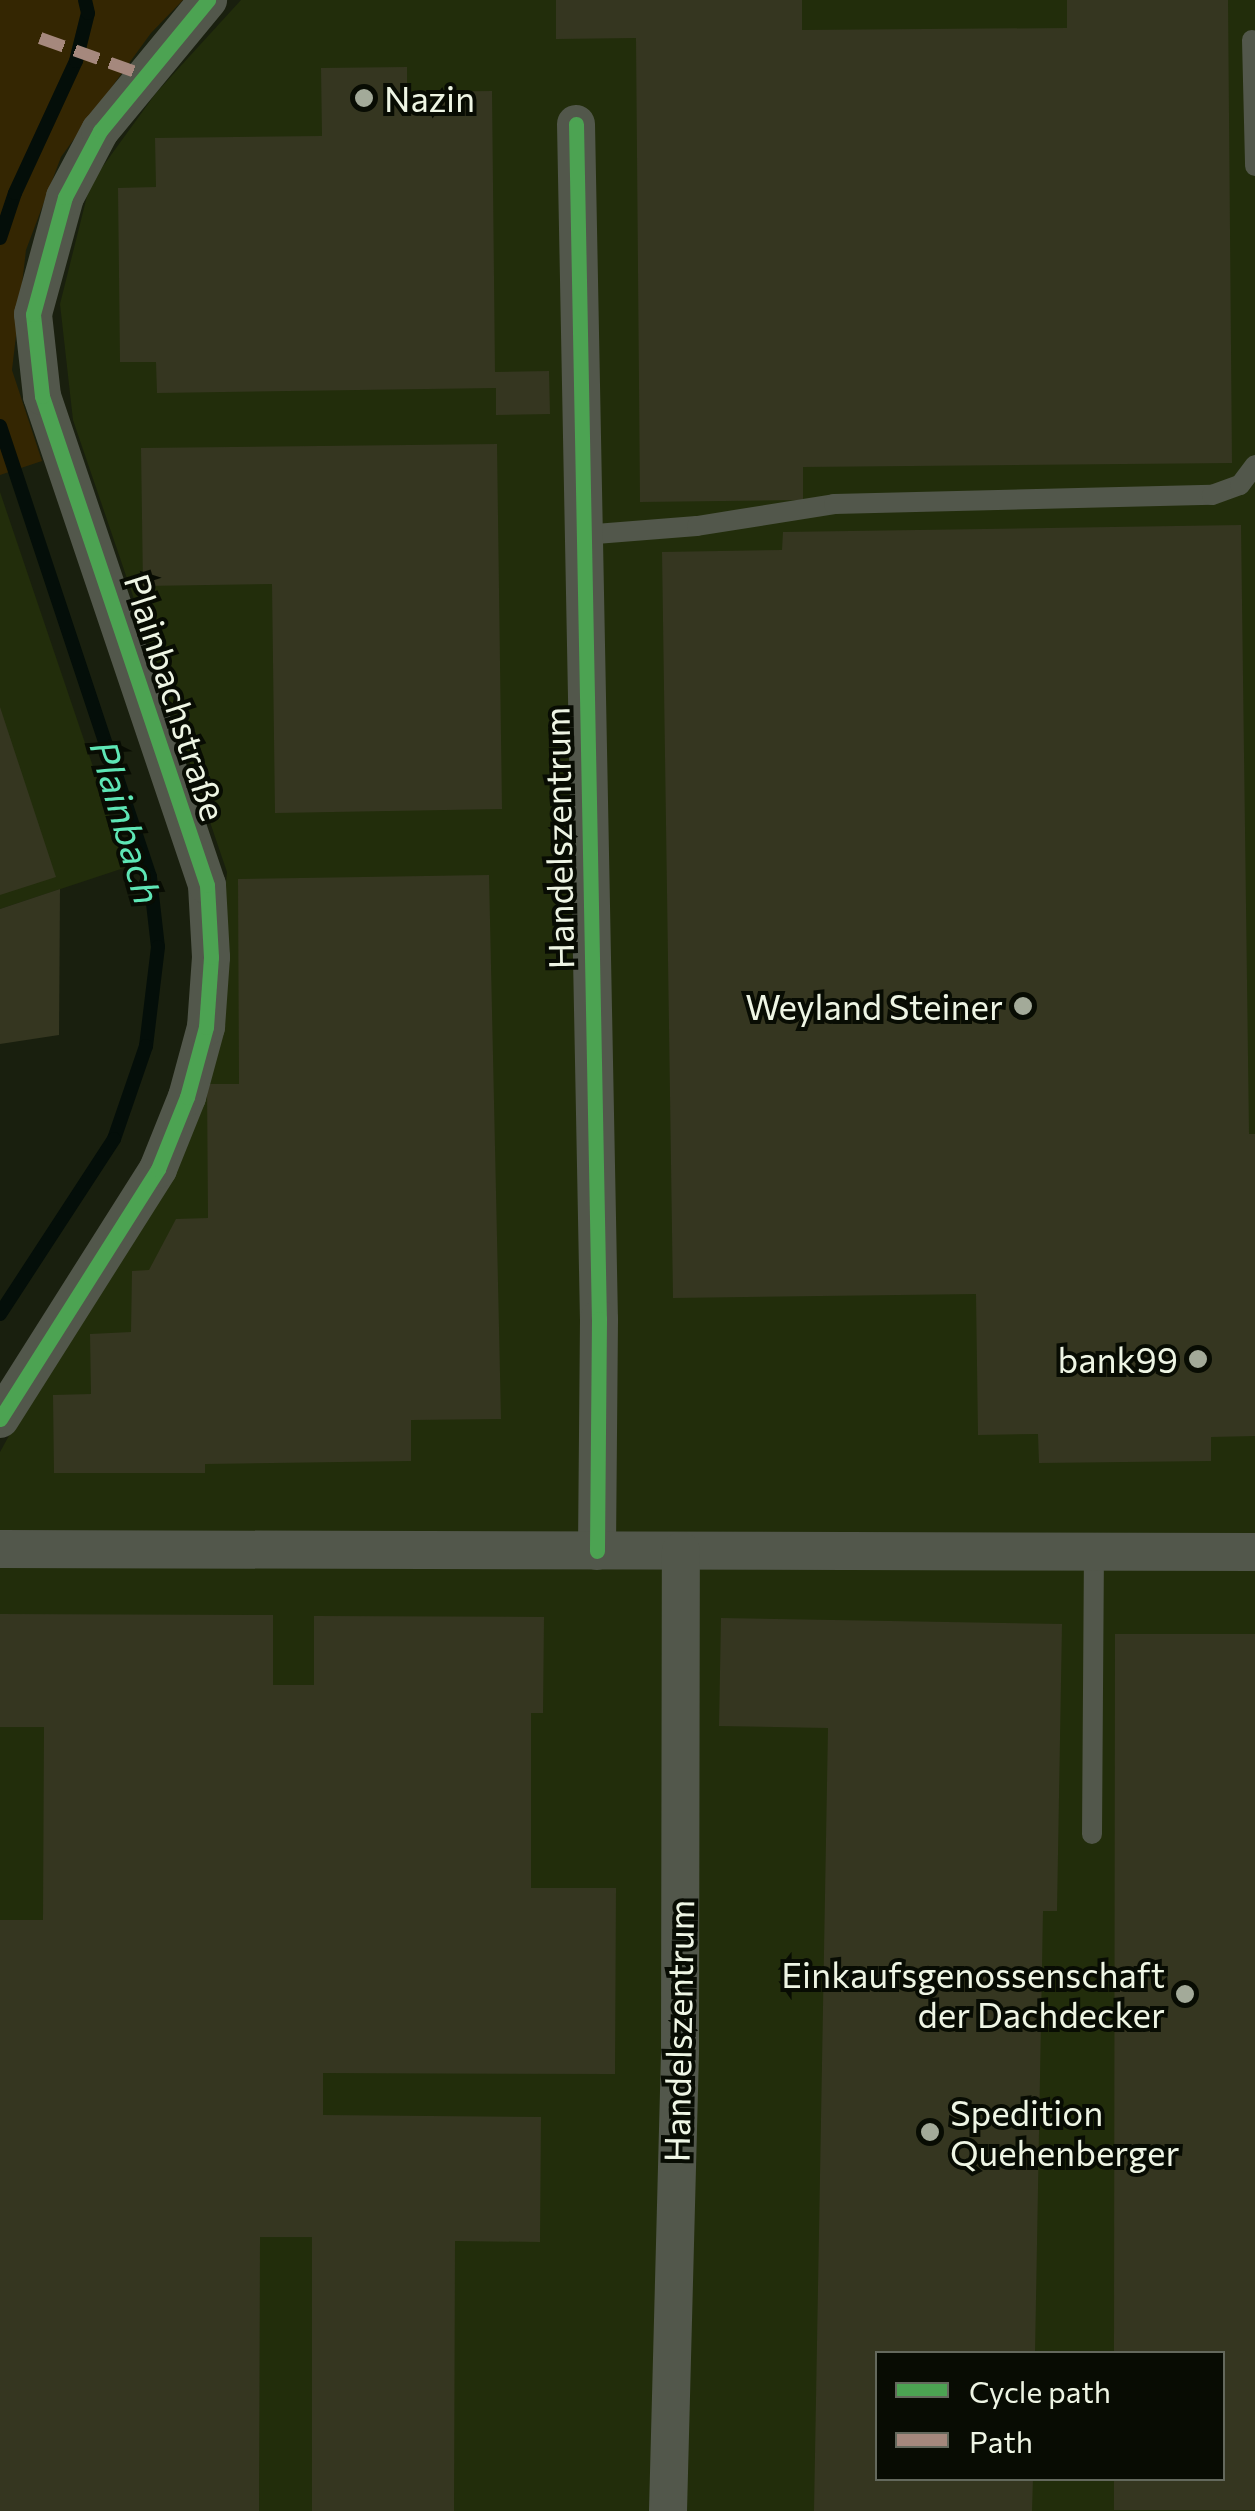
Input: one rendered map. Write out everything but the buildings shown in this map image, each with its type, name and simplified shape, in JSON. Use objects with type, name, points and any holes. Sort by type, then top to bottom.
[{"type":"street","name":"Plainbachstraße","points":[[0,1420],[158,1168],[187,1098],[206,1027],[211,956],[207,885],[42,396],[33,314],[65,197],[100,131],[208,0]]},
{"type":"street","name":"Handelszentrum","points":[[576,124],[600,1319],[597,1551]]},
{"type":"street","points":[[0,1549],[1255,1552]]},
{"type":"street","name":"Handelszentrum","points":[[668,2511],[680,2050],[681,1551]]},
{"type":"lane","points":[[1252,40],[1255,166]]},
{"type":"lane","points":[[583,535],[696,526],[834,504],[1212,495],[1240,485],[1255,465]]},
{"type":"lane","points":[[1092,1834],[1094,1552]]},
{"type":"shaded area","points":[[0,0],[183,0],[151,33],[61,157],[26,250],[12,370],[42,461],[0,475]]},
{"type":"shaded area","points":[[241,0],[1255,0],[1255,2511],[0,2511],[0,1452],[207,1076],[227,872],[73,420],[60,304],[90,184],[156,93]]},
{"type":"shaded area","points":[[0,492],[127,867],[0,909]]},
{"type":"waterway","name":"Plainbach","points":[[0,238],[15,193],[76,61],[88,13],[85,0]]},
{"type":"waterway","name":"Plainbach","points":[[0,426],[150,877],[158,947],[146,1046],[114,1139],[0,1314]]},
{"type":"marked path","points":[[40,38],[144,75]]},
{"type":"cycle path","points":[[0,1419],[158,1169],[187,1097],[206,1027],[211,957],[207,885],[42,396],[33,314],[65,197],[100,131],[208,0]]},
{"type":"cycle path","points":[[576,124],[599,1319],[597,1551]]},
{"type":"place","name":"Nazin","points":[[364,98]]},
{"type":"place","name":"Weyland Steiner","points":[[1023,1006]]},
{"type":"place","name":"bank99","points":[[1198,1359]]},
{"type":"place","name":"Einkaufsgenossenschaft der Dachdecker","points":[[1185,1994]]},
{"type":"place","name":"Spedition Quehenberger","points":[[930,2132]]}]
